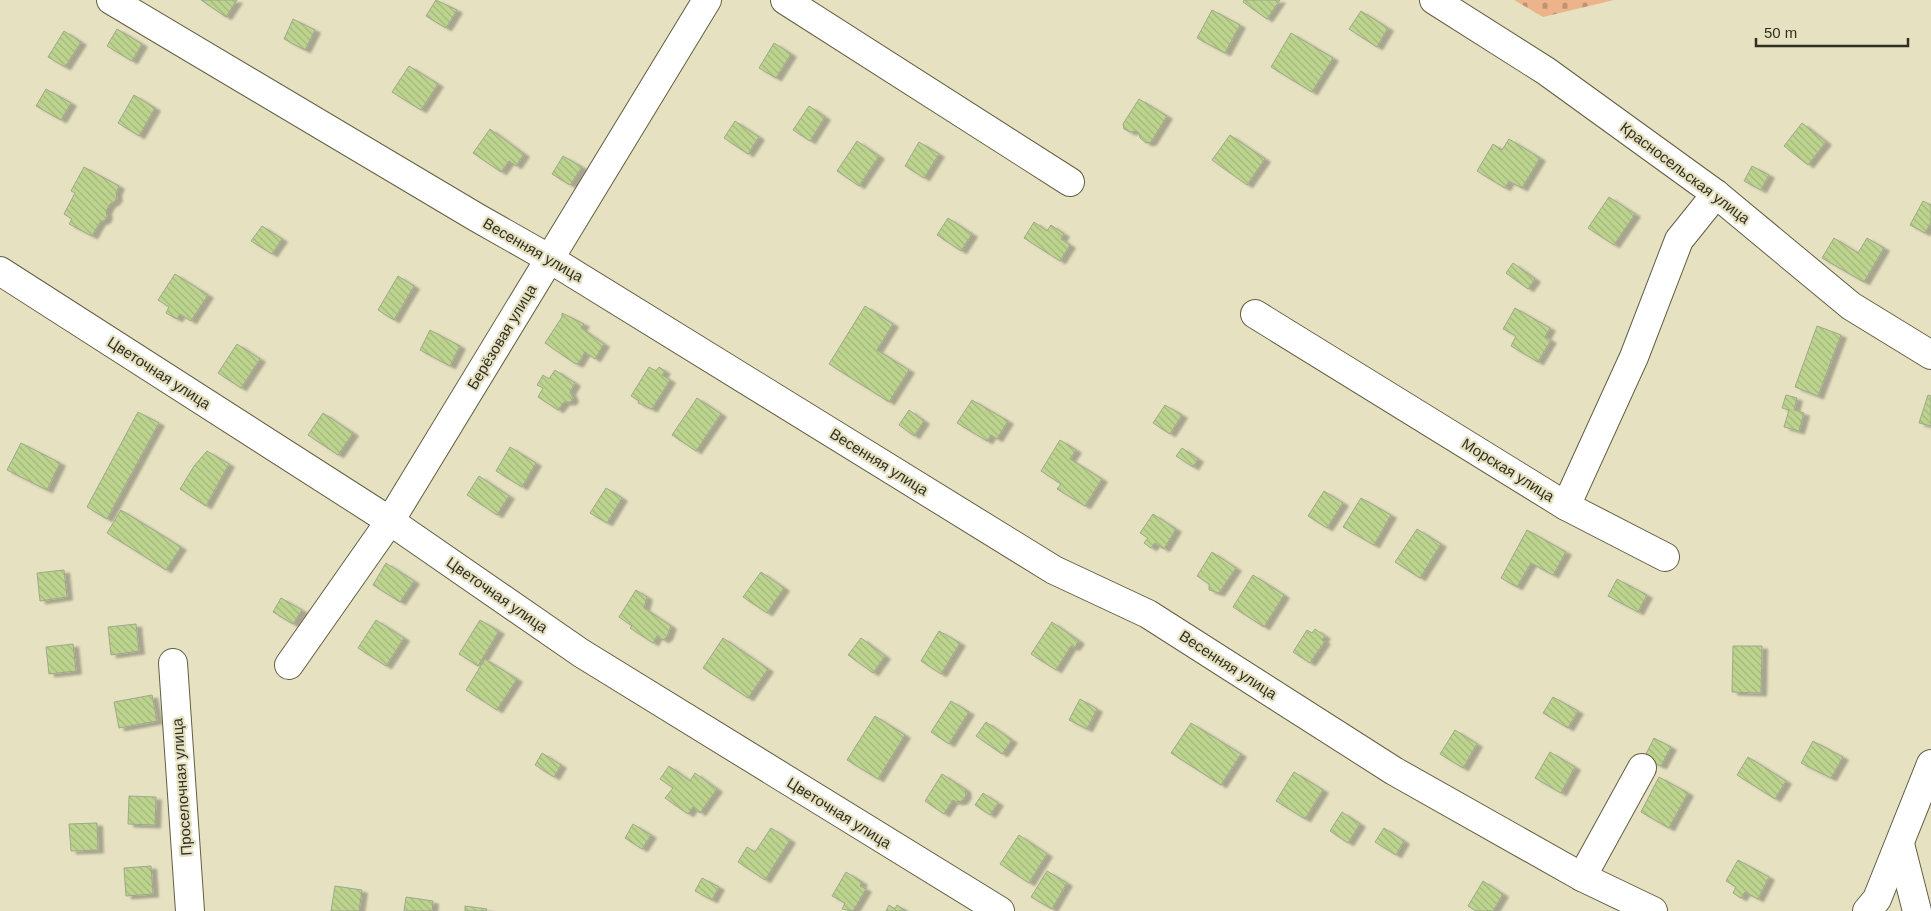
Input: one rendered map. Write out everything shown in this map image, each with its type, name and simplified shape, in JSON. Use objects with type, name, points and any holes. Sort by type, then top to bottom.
[{"type":"street","name":"Весенняя улица","points":[[111,0],[468,212],[550,258],[1054,570],[1148,614],[1394,771],[1582,877],[1653,911]]},
{"type":"street","name":"Берёзовая улица","points":[[289,665],[390,521],[707,0]]},
{"type":"street","points":[[785,0],[1070,182]]},
{"type":"street","name":"Красносельская улица","points":[[1434,0],[1546,71],[1716,194],[1851,306],[1931,355]]},
{"type":"street","name":"Морская улица","points":[[1255,314],[1566,506],[1634,357],[1679,240],[1716,194]]},
{"type":"street","name":"Цветочная улица","points":[[0,271],[390,521],[581,653],[1000,911]]},
{"type":"street","points":[[1566,506],[1665,557]]},
{"type":"street","name":"Проселочная улица","points":[[173,663],[190,911]]},
{"type":"street","points":[[1867,911],[1877,899],[1931,764]]},
{"type":"street","points":[[1582,877],[1642,768]]},
{"type":"street","points":[[1900,844],[1917,911]]},
{"type":"green space","points":[[1514,0],[1614,0],[1543,17]]},
{"type":"building","points":[[201,0],[237,0],[226,17]]},
{"type":"building","points":[[436,0],[457,10],[446,28],[426,16]]},
{"type":"building","points":[[1244,0],[1280,0],[1267,19],[1243,2]]},
{"type":"building","points":[[1212,10],[1240,25],[1225,53],[1197,38]]},
{"type":"building","points":[[1361,11],[1388,28],[1377,47],[1349,29]]},
{"type":"building","points":[[293,19],[315,30],[305,50],[284,39]]},
{"type":"building","points":[[117,29],[142,44],[132,61],[107,46]]},
{"type":"building","points":[[64,31],[81,42],[65,67],[48,57]]},
{"type":"building","points":[[1291,33],[1333,58],[1312,92],[1271,67]]},
{"type":"building","points":[[774,43],[791,54],[776,78],[759,68]]},
{"type":"building","points":[[409,66],[438,84],[421,110],[392,92]]},
{"type":"building","points":[[46,89],[71,103],[61,120],[36,106]]},
{"type":"building","points":[[134,95],[155,108],[139,136],[118,123]]},
{"type":"building","points":[[1139,99],[1167,116],[1151,142],[1146,143],[1136,131],[1130,132],[1124,129],[1123,124]]},
{"type":"building","points":[[809,106],[825,117],[810,141],[793,130]]},
{"type":"building","points":[[735,121],[759,137],[748,154],[724,138]]},
{"type":"building","points":[[1802,123],[1826,142],[1808,165],[1784,146]]},
{"type":"building","points":[[490,129],[524,154],[516,166],[509,161],[501,172],[473,153]]},
{"type":"building","points":[[1230,135],[1265,159],[1247,185],[1212,160]]},
{"type":"building","points":[[1509,139],[1540,158],[1522,188],[1509,181],[1505,188],[1477,171],[1493,144],[1502,150]]},
{"type":"building","points":[[857,141],[879,156],[859,186],[837,171]]},
{"type":"building","points":[[919,142],[939,154],[924,178],[905,166]]},
{"type":"building","points":[[563,156],[582,167],[570,185],[552,174]]},
{"type":"building","points":[[1752,166],[1769,175],[1761,190],[1744,181]]},
{"type":"building","points":[[84,167],[119,186],[116,193],[117,198],[110,204],[106,211],[107,216],[105,220],[100,222],[92,236],[69,224],[72,219],[64,214],[75,193],[71,191]]},
{"type":"building","points":[[1609,197],[1635,214],[1614,245],[1588,228]]},
{"type":"building","points":[[1923,201],[1931,205],[1931,222],[1925,233],[1910,225]]},
{"type":"building","points":[[948,218],[972,234],[961,251],[937,235]]},
{"type":"building","points":[[1034,222],[1047,231],[1051,225],[1064,234],[1061,239],[1070,245],[1060,261],[1024,238]]},
{"type":"building","points":[[262,226],[282,239],[272,254],[251,241]]},
{"type":"building","points":[[1834,238],[1858,253],[1867,238],[1884,248],[1864,282],[1822,258]]},
{"type":"building","points":[[1513,263],[1535,279],[1528,289],[1506,273]]},
{"type":"building","points":[[175,274],[208,295],[191,321],[180,314],[177,319],[166,313],[169,307],[158,300]]},
{"type":"building","points":[[398,276],[414,286],[394,320],[378,310]]},
{"type":"building","points":[[865,306],[893,324],[877,350],[909,370],[889,402],[829,364]]},
{"type":"building","points":[[1515,308],[1550,328],[1545,337],[1551,340],[1538,362],[1511,346],[1516,336],[1503,329]]},
{"type":"building","points":[[562,313],[584,324],[581,328],[604,344],[595,359],[585,352],[578,364],[574,363],[545,343],[562,317]]},
{"type":"building","points":[[1817,326],[1841,335],[1818,396],[1795,387]]},
{"type":"building","points":[[430,330],[460,346],[450,366],[420,350]]},
{"type":"building","points":[[237,344],[260,359],[241,388],[218,373]]},
{"type":"building","points":[[649,367],[656,371],[659,367],[665,371],[662,375],[670,380],[652,409],[638,403],[639,401],[631,396]]},
{"type":"building","points":[[555,370],[575,383],[570,392],[573,398],[571,402],[564,402],[558,410],[538,397],[543,388],[537,385],[543,375],[549,379]]},
{"type":"building","points":[[1786,395],[1797,398],[1794,410],[1804,413],[1799,431],[1784,427],[1789,410],[1782,408]]},
{"type":"building","points":[[1928,395],[1931,396],[1931,426],[1919,423]]},
{"type":"building","points":[[697,398],[721,414],[696,451],[672,435]]},
{"type":"building","points":[[972,400],[1008,421],[997,439],[991,435],[987,441],[957,423]]},
{"type":"building","points":[[1165,405],[1182,415],[1170,434],[1153,423]]},
{"type":"building","points":[[909,410],[924,421],[914,436],[899,425]]},
{"type":"building","points":[[138,412],[159,423],[107,519],[87,507]]},
{"type":"building","points":[[323,413],[353,433],[338,455],[308,435]]},
{"type":"building","points":[[1060,440],[1076,450],[1070,459],[1102,479],[1085,506],[1057,489],[1061,484],[1041,471]]},
{"type":"building","points":[[21,443],[60,463],[47,490],[7,470]]},
{"type":"building","points":[[510,447],[536,463],[522,487],[496,471]]},
{"type":"building","points":[[1182,448],[1198,459],[1193,467],[1176,456]]},
{"type":"building","points":[[207,451],[229,464],[206,506],[180,489],[194,466]]},
{"type":"building","points":[[479,476],[509,496],[497,515],[467,495]]},
{"type":"building","points":[[606,488],[622,498],[607,523],[590,513]]},
{"type":"building","points":[[1324,491],[1343,503],[1327,528],[1308,516]]},
{"type":"building","points":[[1361,498],[1391,515],[1374,545],[1343,527]]},
{"type":"building","points":[[121,510],[181,547],[166,570],[107,533]]},
{"type":"building","points":[[1153,514],[1176,529],[1164,549],[1155,543],[1151,548],[1144,543],[1148,538],[1140,533]]},
{"type":"building","points":[[1417,529],[1441,544],[1420,578],[1395,562]]},
{"type":"building","points":[[1527,530],[1566,552],[1553,575],[1531,563],[1517,587],[1501,578]]},
{"type":"building","points":[[1212,552],[1236,568],[1219,593],[1209,590],[1209,584],[1197,576]]},
{"type":"building","points":[[386,563],[414,581],[400,602],[373,585]]},
{"type":"building","points":[[64,570],[67,597],[40,601],[37,573]]},
{"type":"building","points":[[761,572],[784,588],[767,613],[743,597]]},
{"type":"building","points":[[1253,575],[1284,595],[1264,627],[1233,607]]},
{"type":"building","points":[[1617,579],[1647,595],[1638,612],[1608,596]]},
{"type":"building","points":[[636,590],[647,597],[644,608],[671,626],[667,637],[663,640],[657,636],[653,643],[630,628],[632,626],[619,617]]},
{"type":"building","points":[[281,598],[302,610],[293,624],[273,612]]},
{"type":"building","points":[[376,620],[404,638],[386,666],[358,648]]},
{"type":"building","points":[[480,620],[499,631],[478,666],[459,654]]},
{"type":"building","points":[[1052,622],[1079,641],[1074,648],[1071,646],[1056,670],[1031,654]]},
{"type":"building","points":[[136,624],[139,651],[111,655],[108,627]]},
{"type":"building","points":[[1315,629],[1325,636],[1322,640],[1325,641],[1310,663],[1293,652],[1307,630],[1312,633]]},
{"type":"building","points":[[939,631],[960,643],[941,674],[921,661]]},
{"type":"building","points":[[723,638],[768,669],[748,698],[703,668]]},
{"type":"building","points":[[861,638],[885,656],[873,673],[848,655]]},
{"type":"building","points":[[73,644],[76,671],[49,674],[46,647]]},
{"type":"building","points":[[1733,646],[1762,646],[1761,693],[1732,692]]},
{"type":"building","points":[[485,659],[517,679],[497,710],[466,690]]},
{"type":"building","points":[[152,695],[157,721],[119,728],[114,702]]},
{"type":"building","points":[[1553,697],[1578,711],[1568,728],[1543,713]]},
{"type":"building","points":[[1080,699],[1097,709],[1087,729],[1069,720]]},
{"type":"building","points":[[951,701],[969,712],[949,744],[931,732]]},
{"type":"building","points":[[875,716],[905,735],[878,779],[847,760]]},
{"type":"building","points":[[986,722],[1012,740],[1002,754],[976,736]]},
{"type":"building","points":[[1191,723],[1241,754],[1221,785],[1171,753]]},
{"type":"building","points":[[1455,730],[1477,744],[1463,768],[1440,754]]},
{"type":"building","points":[[1654,738],[1671,747],[1661,766],[1644,758]]},
{"type":"building","points":[[1813,741],[1843,757],[1831,778],[1801,763]]},
{"type":"building","points":[[1550,752],[1575,767],[1561,793],[1535,778]]},
{"type":"building","points":[[542,753],[561,765],[554,777],[535,765]]},
{"type":"building","points":[[1748,757],[1786,781],[1775,799],[1737,775]]},
{"type":"building","points":[[669,766],[690,781],[695,773],[717,789],[700,813],[693,807],[688,814],[665,798],[673,788],[660,779]]},
{"type":"building","points":[[1294,772],[1323,790],[1305,819],[1276,801]]},
{"type":"building","points":[[942,774],[965,789],[966,795],[962,801],[956,802],[953,800],[944,814],[925,801]]},
{"type":"building","points":[[1659,777],[1688,793],[1669,828],[1641,812]]},
{"type":"building","points":[[983,793],[998,803],[990,815],[975,805]]},
{"type":"building","points":[[129,796],[156,797],[155,825],[128,824]]},
{"type":"building","points":[[1342,812],[1360,824],[1348,843],[1330,831]]},
{"type":"building","points":[[97,823],[98,850],[71,851],[69,824]]},
{"type":"building","points":[[633,824],[651,835],[642,849],[625,838]]},
{"type":"building","points":[[771,828],[790,840],[765,880],[738,862],[747,847],[755,852]]},
{"type":"building","points":[[1384,828],[1404,841],[1396,855],[1375,842]]},
{"type":"building","points":[[1019,835],[1047,854],[1029,883],[1000,864]]},
{"type":"building","points":[[1738,860],[1769,877],[1758,899],[1745,892],[1741,898],[1733,893],[1736,887],[1726,881]]},
{"type":"building","points":[[151,866],[153,894],[126,896],[124,868]]},
{"type":"building","points":[[1047,871],[1067,883],[1052,909],[1031,897]]},
{"type":"building","points":[[846,872],[862,882],[860,886],[866,889],[853,911],[842,909],[845,903],[832,896]]},
{"type":"building","points":[[702,878],[719,887],[712,900],[695,891]]},
{"type":"building","points":[[1483,881],[1503,894],[1493,911],[1476,911],[1468,906]]},
{"type":"building","points":[[335,886],[362,890],[359,911],[331,911]]},
{"type":"building","points":[[406,897],[433,901],[432,911],[404,911]]},
{"type":"building","points":[[889,905],[895,909],[897,905],[906,911],[886,911]]},
{"type":"building","points":[[465,906],[487,909],[486,911],[465,911]]}]
